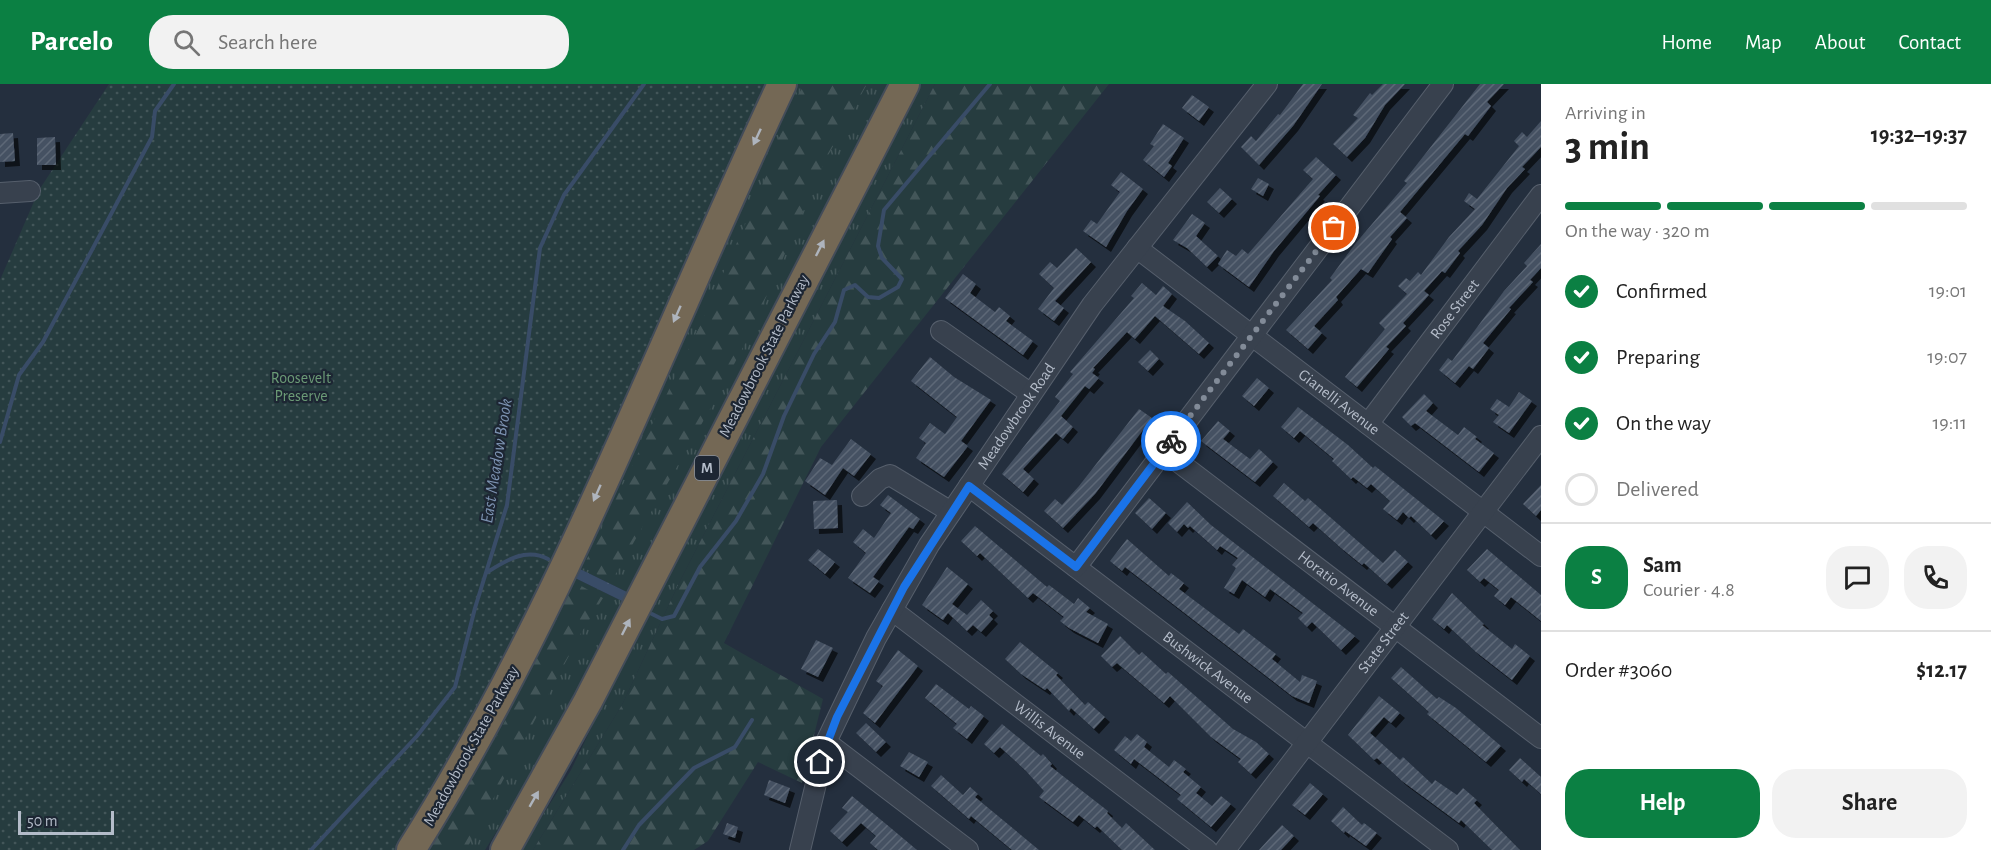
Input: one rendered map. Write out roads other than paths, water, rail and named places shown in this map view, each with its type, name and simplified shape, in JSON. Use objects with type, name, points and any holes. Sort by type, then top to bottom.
[{"type":"highway","name":"Meadowbrook State Parkway","points":[[411,850],[509,678],[561,574],[782,84]]},
{"type":"highway","name":"Meadowbrook State Parkway","points":[[505,850],[588,701],[905,84]]},
{"type":"street","name":"Meadowbrook Road","points":[[800,850],[826,742],[892,610],[951,512],[1092,305],[1267,84]]},
{"type":"street","points":[[1076,567],[1443,84]]},
{"type":"street","points":[[0,193],[30,191]]},
{"type":"street","name":"Rose Street","points":[[1368,424],[1541,195]]},
{"type":"street","name":"Gianelli Avenue","points":[[1137,248],[1541,556]]},
{"type":"street","points":[[941,331],[1031,394]]},
{"type":"street","name":"State Street","points":[[1226,850],[1541,436]]},
{"type":"street","name":"Horatio Avenue","points":[[1164,451],[1541,738]]},
{"type":"street","points":[[862,496],[880,478],[890,475],[951,512]]},
{"type":"street","name":"Bushwick Avenue","points":[[969,486],[1448,850]]},
{"type":"street","name":"Willis Avenue","points":[[892,610],[1207,850]]},
{"type":"street","points":[[826,742],[968,850]]},
{"type":"water","points":[[578,568],[629,593],[624,602],[575,578]]},
{"type":"waterway","points":[[0,442],[19,375],[43,342],[152,137],[155,111],[174,84]]},
{"type":"waterway","name":"East Meadow Brook","points":[[311,850],[417,736],[455,687],[475,608],[507,505],[540,248],[564,195],[644,84]]},
{"type":"waterway","points":[[652,614],[662,619],[674,616],[700,567],[736,521],[763,474],[784,416],[814,354],[835,322],[844,290],[855,285],[868,297],[879,298],[898,287],[902,279],[882,258],[878,246],[884,210],[990,84]]},
{"type":"waterway","points":[[486,573],[508,560],[524,555],[532,554],[548,559]]},
{"type":"waterway","points":[[623,850],[639,825],[694,768],[735,747],[752,720]]},
{"type":"park label","name":"Roosevelt Preserve","points":[[301,387]]}]
